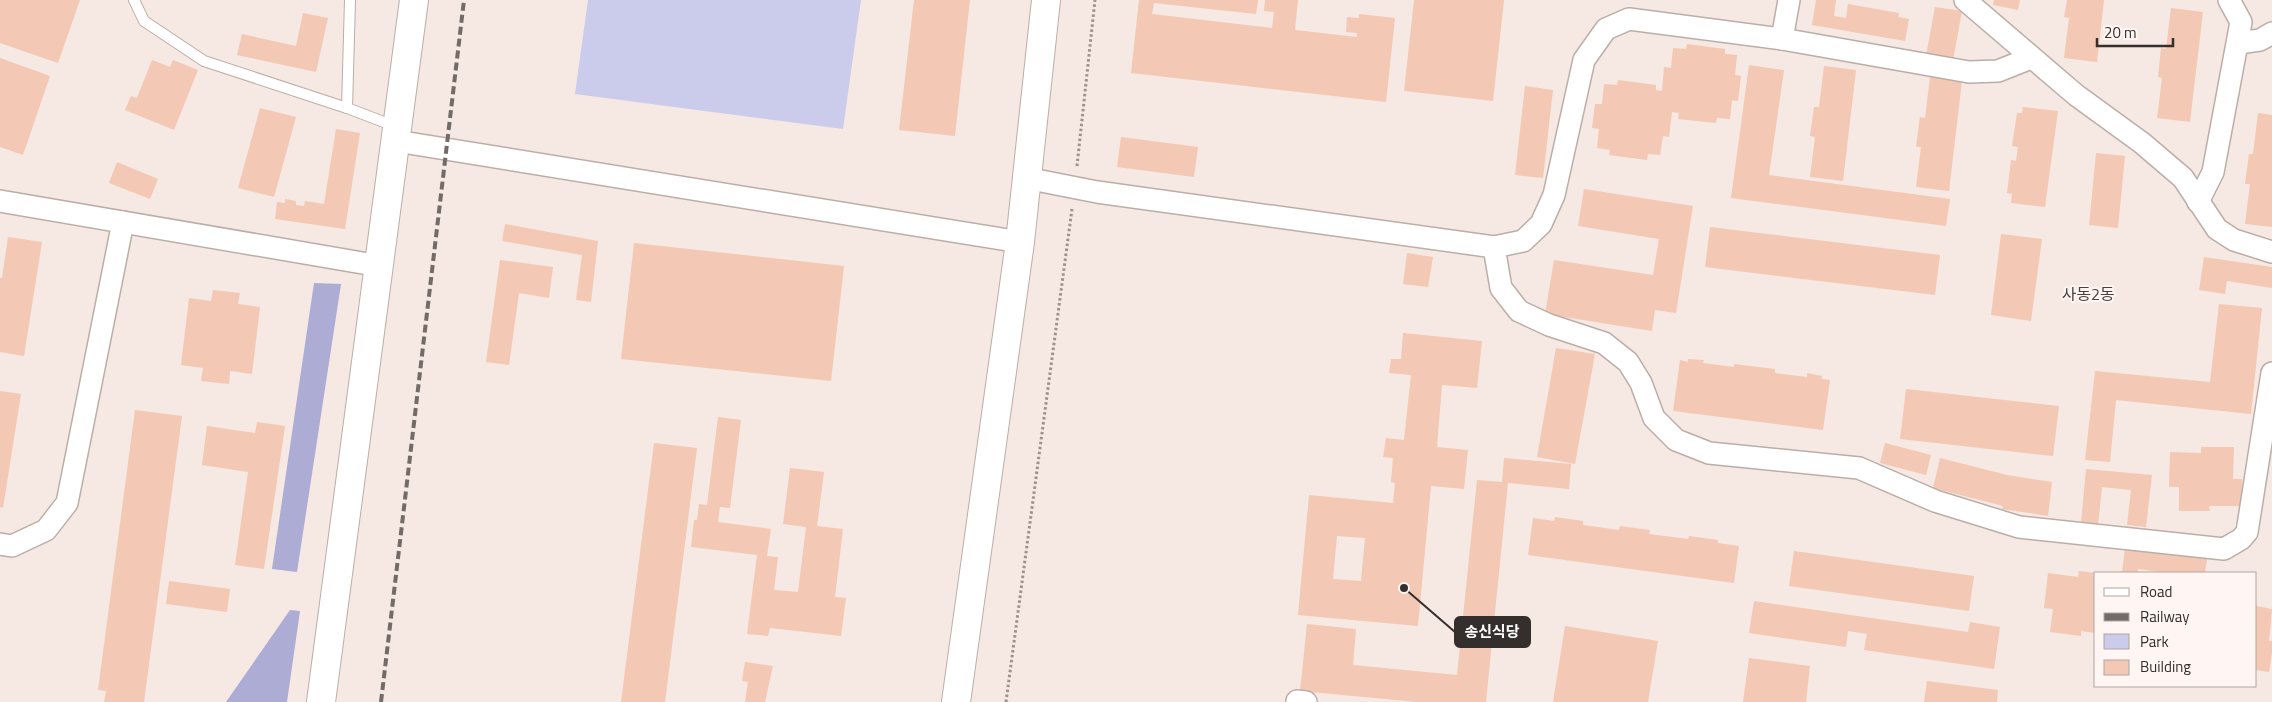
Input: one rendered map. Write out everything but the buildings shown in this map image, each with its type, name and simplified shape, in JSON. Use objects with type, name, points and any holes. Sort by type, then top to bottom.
[{"type":"street","points":[[321,702],[414,0]]},
{"type":"street","points":[[956,702],[1020,242],[1046,0]]},
{"type":"street","points":[[1782,39],[1789,0]]},
{"type":"street","points":[[1965,0],[2076,95],[2149,148],[2183,178],[2217,229],[2234,240],[2272,252]]},
{"type":"street","points":[[2198,202],[2213,172],[2238,43],[2241,22],[2229,0]]},
{"type":"street","points":[[1026,178],[1074,188],[1494,247],[1523,241],[1541,224],[1554,195],[1584,60],[1606,29],[1629,19],[1782,39],[1969,72],[1998,71],[2031,58]]},
{"type":"street","points":[[2238,43],[2260,40],[2272,34]]},
{"type":"street","points":[[397,134],[1020,242]]},
{"type":"street","points":[[0,201],[380,266]]},
{"type":"street","points":[[0,544],[12,546],[46,530],[67,503],[123,222]]},
{"type":"street","points":[[1494,247],[1501,288],[1519,311],[1549,325],[1604,343],[1628,362],[1641,383],[1654,418],[1676,440],[1709,454],[1859,468],[1936,501],[2019,527],[2224,549],[2241,539],[2247,532],[2272,373]]},
{"type":"lane","points":[[134,0],[144,21],[204,62],[347,108],[377,121],[397,134]]},
{"type":"lane","points":[[347,108],[350,0]]},
{"type":"path","points":[[1006,702],[1074,188],[1096,0]]},
{"type":"green space","points":[[588,0],[861,0],[843,129],[575,94]]},
{"type":"shaded area","points":[[314,283],[341,284],[297,572],[272,569]]},
{"type":"shaded area","points":[[290,610],[300,611],[287,702],[226,702]]},
{"type":"railway","points":[[381,702],[464,0]]},
{"type":"place","name":"송신식당","points":[[1404,588]]},
{"type":"district","name":"사동2동","points":[[2088,294]]}]
